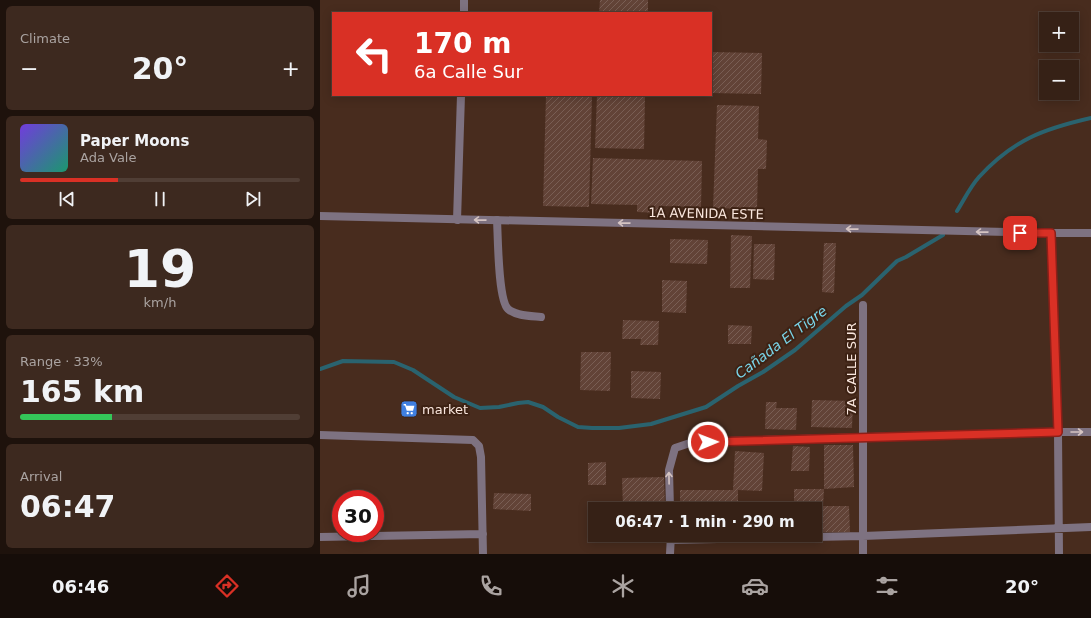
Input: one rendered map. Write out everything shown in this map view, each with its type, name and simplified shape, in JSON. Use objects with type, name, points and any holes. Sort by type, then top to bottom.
[{"type":"street","points":[[464,0],[464,12]]},
{"type":"street","points":[[457,220],[461,96]]},
{"type":"street","name":"1A AVENIDA ESTE","points":[[320,216],[1091,233]]},
{"type":"street","points":[[497,220],[502,294],[507,308],[514,313],[541,317]]},
{"type":"street","points":[[1051,233],[1058,432],[1060,528],[1059,554]]},
{"type":"street","name":"7A CALLE SUR","points":[[863,305],[863,554]]},
{"type":"street","points":[[670,502],[669,470],[675,448],[693,442],[1091,432]]},
{"type":"street","points":[[320,435],[473,440],[479,446],[482,457],[483,554]]},
{"type":"street","points":[[822,536],[1091,527]]},
{"type":"street","points":[[320,537],[483,534]]},
{"type":"street","points":[[670,554],[671,542]]},
{"type":"building","points":[[600,0],[648,0],[648,12],[599,12]]},
{"type":"building","points":[[712,52],[762,53],[761,94],[712,93]]},
{"type":"building","points":[[546,96],[592,96],[589,207],[543,206]]},
{"type":"building","points":[[597,96],[645,96],[644,149],[595,148]]},
{"type":"building","points":[[717,105],[759,106],[758,139],[767,140],[766,169],[758,169],[757,209],[713,208]]},
{"type":"building","points":[[593,158],[702,161],[701,207],[660,206],[660,213],[637,212],[637,205],[591,204]]},
{"type":"building","points":[[731,235],[752,236],[750,288],[730,288]]},
{"type":"building","points":[[670,239],[708,240],[707,264],[670,263]]},
{"type":"building","points":[[824,243],[836,243],[834,293],[822,292]]},
{"type":"building","points":[[754,244],[775,244],[774,280],[753,279]]},
{"type":"building","points":[[662,280],[687,281],[686,313],[662,312]]},
{"type":"building","points":[[623,320],[659,321],[658,345],[640,345],[641,339],[622,339]]},
{"type":"building","points":[[728,325],[752,326],[751,344],[728,344]]},
{"type":"building","points":[[581,352],[611,352],[610,391],[580,390]]},
{"type":"building","points":[[631,371],[661,372],[660,399],[631,398]]},
{"type":"building","points":[[812,400],[853,401],[852,428],[811,427]]},
{"type":"building","points":[[766,402],[777,402],[776,408],[797,408],[796,430],[765,429]]},
{"type":"building","points":[[824,445],[853,445],[854,487],[824,489]]},
{"type":"building","points":[[793,446],[810,447],[809,471],[791,471]]},
{"type":"building","points":[[735,451],[764,453],[762,491],[738,490],[738,502],[680,502],[680,490],[733,490]]},
{"type":"building","points":[[606,462],[606,485],[588,485],[588,463]]},
{"type":"building","points":[[664,477],[665,502],[623,502],[622,478]]},
{"type":"building","points":[[794,489],[824,489],[823,506],[849,506],[850,532],[822,532],[822,502],[794,502]]},
{"type":"building","points":[[494,493],[531,494],[531,511],[493,509]]},
{"type":"waterway","name":"Cañada El Tigre","points":[[957,211],[979,177],[1004,154],[1017,145],[1043,132],[1091,118]]},
{"type":"waterway","name":"Cañada El Tigre","points":[[320,369],[343,361],[394,362],[413,370],[454,397],[480,408],[499,407],[528,402],[543,407],[558,417],[578,427],[619,428],[651,424],[706,407],[763,372],[795,350],[846,306],[862,295],[897,261],[943,235]]},
{"type":"place","name":"market","points":[[409,409]]},
{"type":"route","points":[[708,442],[1058,432],[1051,233],[1020,233]]}]
